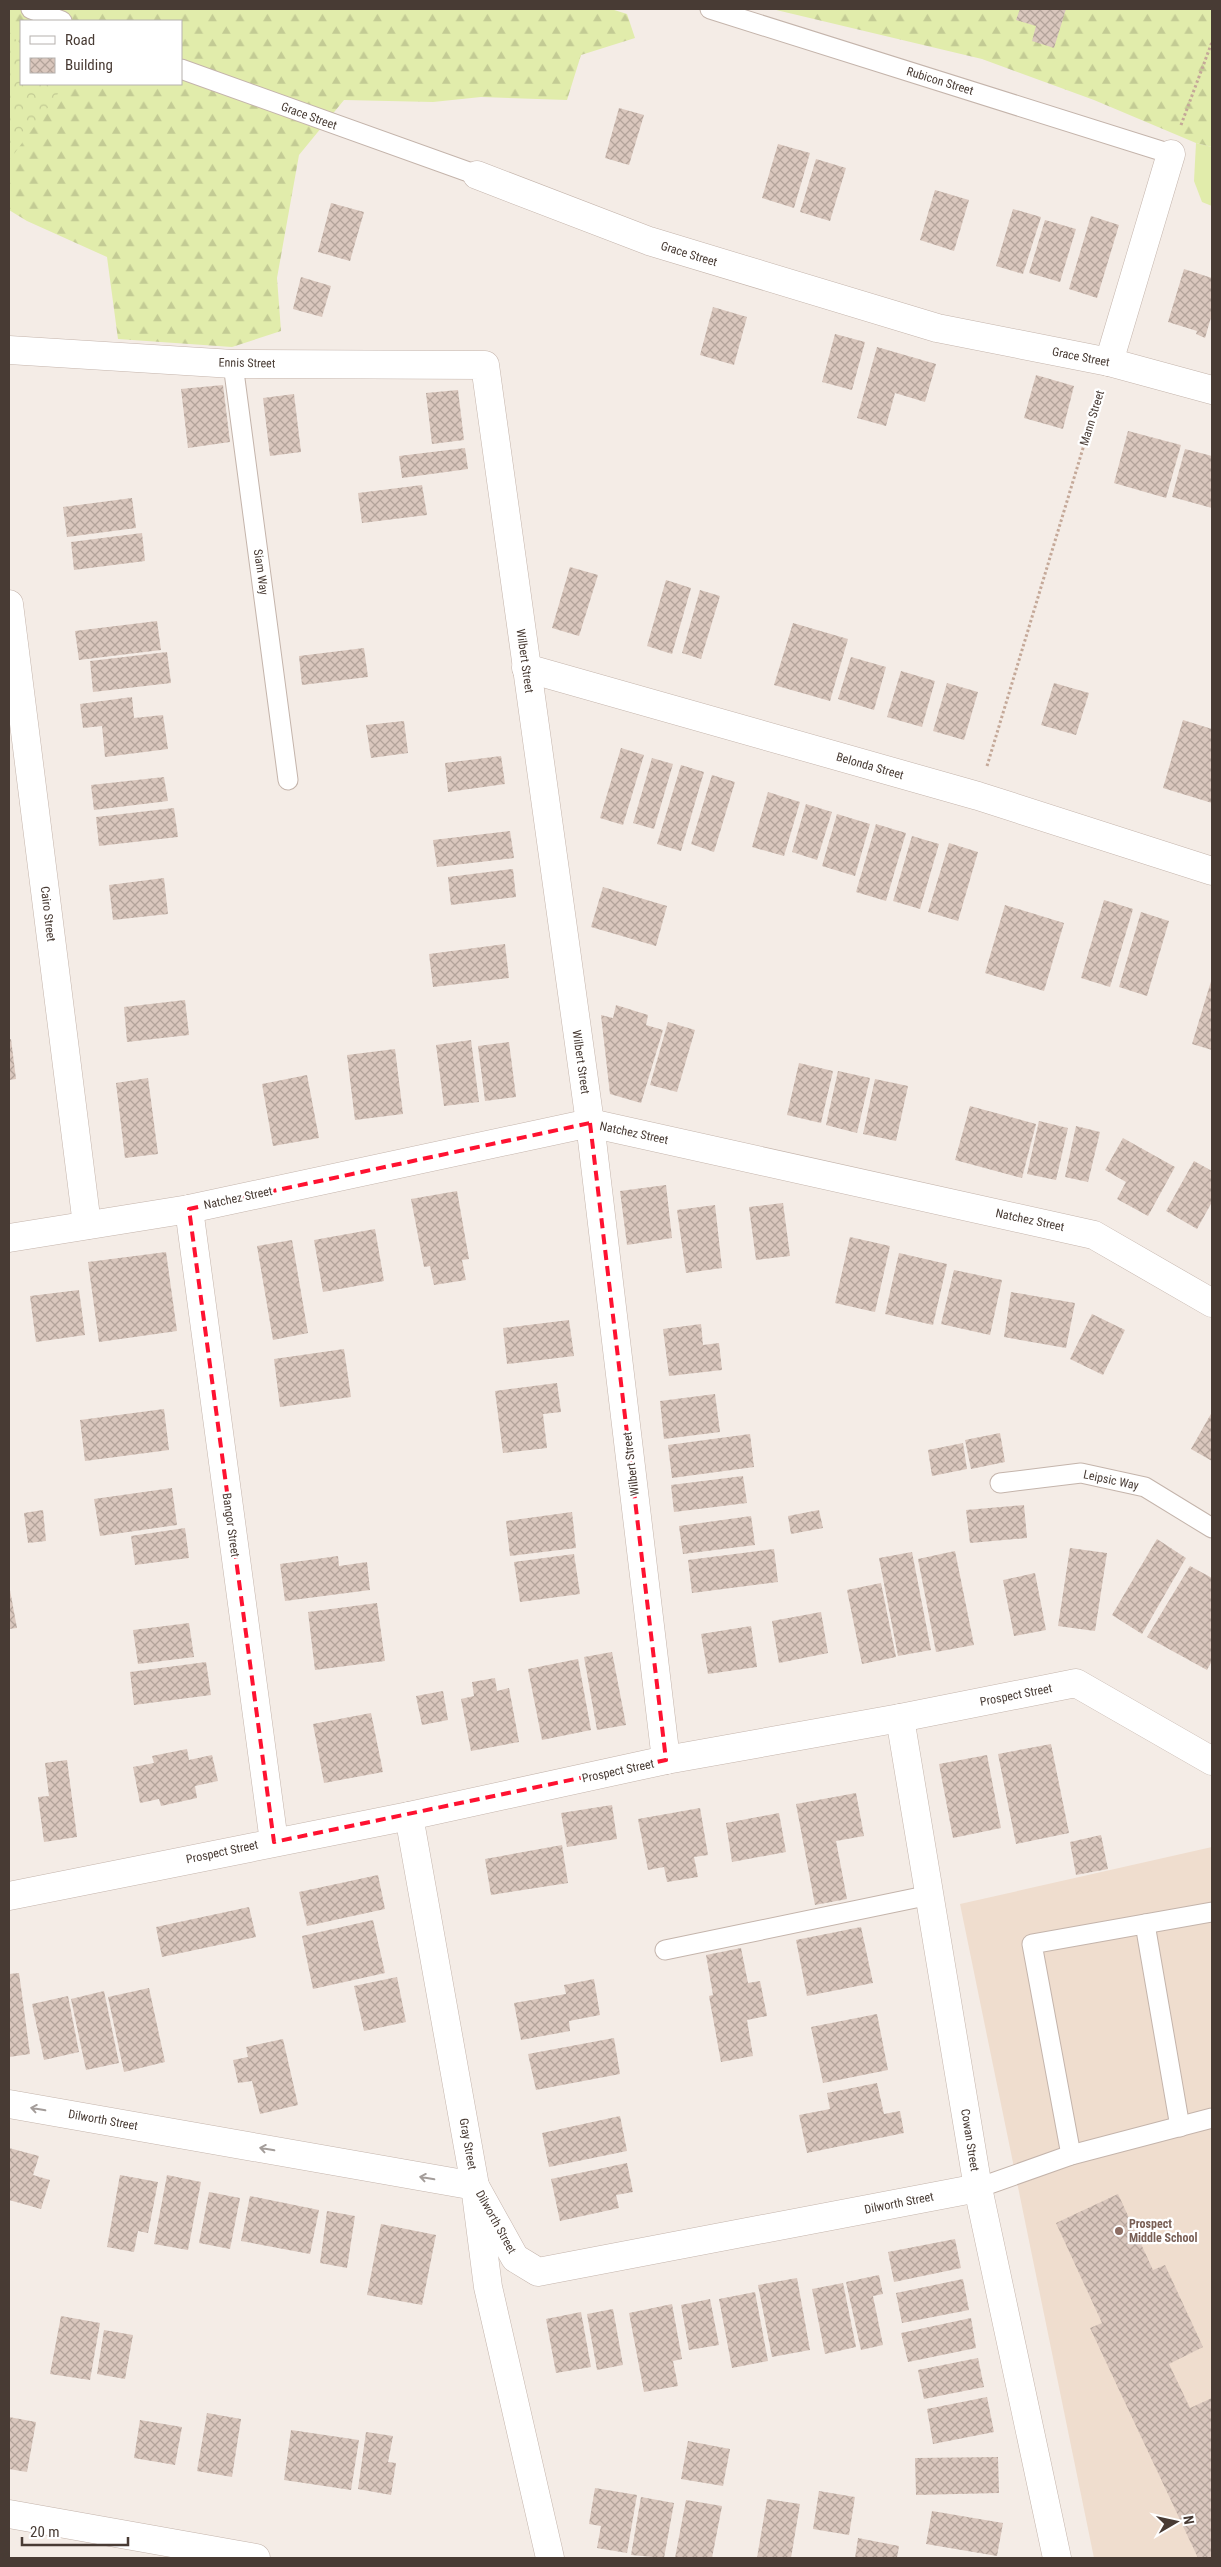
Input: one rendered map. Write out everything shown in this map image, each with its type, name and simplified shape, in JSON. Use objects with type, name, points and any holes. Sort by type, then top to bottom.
[{"type":"street","points":[[1109,362],[1171,154]]},
{"type":"street","name":"Grace Street","points":[[477,175],[649,241],[937,328],[1109,362],[1212,390]]},
{"type":"street","name":"Ennis Street","points":[[9,350],[233,364],[485,365]]},
{"type":"street","name":"Wilbert Street","points":[[485,365],[590,1123],[666,1760]]},
{"type":"street","name":"Cairo Street","points":[[9,604],[87,1225]]},
{"type":"street","name":"Belonda Street","points":[[526,668],[978,796],[1212,871]]},
{"type":"street","name":"Natchez Street","points":[[9,1238],[189,1208],[590,1123],[1094,1235],[1212,1303]]},
{"type":"street","name":"Bangor Street","points":[[189,1208],[274,1842]]},
{"type":"street","name":"Prospect Street","points":[[9,1896],[408,1816],[666,1760],[900,1718],[1076,1683],[1212,1761]]},
{"type":"street","name":"Cowan Street","points":[[900,1718],[978,2188],[1057,2558]]},
{"type":"street","name":"Gray Street","points":[[408,1816],[476,2186],[488,2287],[550,2558]]},
{"type":"street","name":"Dilworth Street","points":[[9,2104],[476,2186],[515,2258],[538,2272],[978,2188]]},
{"type":"street","points":[[9,2514],[256,2558]]},
{"type":"lane","points":[[31,9],[59,20]]},
{"type":"lane","name":"Rubicon Street","points":[[710,9],[1171,154]]},
{"type":"lane","name":"Grace Street","points":[[182,69],[477,175]]},
{"type":"lane","name":"Siam Way","points":[[233,364],[288,780]]},
{"type":"lane","name":"Leipsic Way","points":[[1000,1483],[1081,1473],[1145,1487],[1212,1528]]},
{"type":"lane","points":[[665,1950],[930,1895]]},
{"type":"lane","points":[[1070,2154],[1032,1944],[1212,1912]]},
{"type":"lane","points":[[1145,1924],[1180,2127]]},
{"type":"lane","points":[[978,2188],[1070,2154],[1212,2118]]},
{"type":"path","points":[[1171,154],[1212,42]]},
{"type":"path","name":"Mann Street","points":[[978,796],[1109,362]]},
{"type":"highlighted area","points":[[590,1123],[666,1760],[274,1842],[189,1209]]},
{"type":"shaded area","name":"Prospect Middle School","points":[[1212,1847],[1212,2558],[1094,2558],[960,1904]]},
{"type":"green space","points":[[9,9],[611,9],[627,14],[635,38],[581,55],[567,100],[481,97],[433,102],[344,100],[299,155],[277,278],[281,331],[232,347],[118,339],[107,257],[27,221],[9,210]]},
{"type":"green space","points":[[772,9],[1212,9],[1212,147],[1196,143],[1094,100],[982,59]]},
{"type":"green space","points":[[9,34],[20,43],[20,85],[64,85],[9,161]]},
{"type":"green space","points":[[1196,143],[1212,147],[1212,206],[1202,202],[1194,181]]},
{"type":"building","points":[[1020,9],[1066,9],[1054,48],[1032,41],[1036,26],[1016,20]]},
{"type":"building","points":[[619,108],[644,115],[629,165],[605,158]]},
{"type":"building","points":[[778,144],[810,153],[794,208],[762,198]]},
{"type":"building","points":[[816,159],[846,168],[830,221],[800,212]]},
{"type":"building","points":[[935,190],[969,200],[954,251],[920,240]]},
{"type":"building","points":[[331,203],[364,212],[350,261],[318,252]]},
{"type":"building","points":[[1013,209],[1041,217],[1023,274],[996,266]]},
{"type":"building","points":[[1091,216],[1119,225],[1097,298],[1069,289]]},
{"type":"building","points":[[1045,220],[1076,229],[1060,282],[1029,273]]},
{"type":"building","points":[[1184,269],[1212,278],[1212,314],[1205,338],[1196,334],[1197,331],[1168,322]]},
{"type":"building","points":[[301,277],[331,286],[322,317],[293,309]]},
{"type":"building","points":[[713,307],[747,317],[734,365],[700,355]]},
{"type":"building","points":[[835,334],[865,342],[852,390],[822,382]]},
{"type":"building","points":[[877,347],[936,364],[925,402],[895,393],[886,426],[857,418]]},
{"type":"building","points":[[1036,375],[1074,386],[1063,429],[1024,418]]},
{"type":"building","points":[[223,385],[230,442],[188,448],[181,389]]},
{"type":"building","points":[[458,390],[464,440],[432,444],[426,393]]},
{"type":"building","points":[[294,394],[301,452],[270,456],[263,398]]},
{"type":"building","points":[[1128,431],[1181,445],[1166,498],[1114,483]]},
{"type":"building","points":[[465,448],[468,469],[402,478],[399,456]]},
{"type":"building","points":[[1185,449],[1212,456],[1212,508],[1172,497]]},
{"type":"building","points":[[422,485],[427,515],[362,523],[358,493]]},
{"type":"building","points":[[132,498],[136,528],[67,537],[63,507]]},
{"type":"building","points":[[142,533],[145,561],[74,570],[71,542]]},
{"type":"building","points":[[570,567],[598,575],[579,636],[552,628]]},
{"type":"building","points":[[666,580],[691,588],[672,654],[647,646]]},
{"type":"building","points":[[700,590],[720,596],[701,659],[682,653]]},
{"type":"building","points":[[157,621],[161,650],[79,660],[75,631]]},
{"type":"building","points":[[793,623],[848,639],[830,701],[774,685]]},
{"type":"building","points":[[364,648],[368,677],[302,685],[299,656]]},
{"type":"building","points":[[167,652],[171,683],[93,692],[90,661]]},
{"type":"building","points":[[851,657],[886,667],[874,710],[838,699]]},
{"type":"building","points":[[901,671],[935,681],[922,727],[887,717]]},
{"type":"building","points":[[947,683],[978,692],[964,740],[933,731]]},
{"type":"building","points":[[1054,683],[1089,693],[1076,735],[1041,725]]},
{"type":"building","points":[[132,697],[134,718],[163,715],[168,749],[105,757],[102,726],[83,728],[80,704]]},
{"type":"building","points":[[1183,720],[1212,729],[1212,803],[1163,788]]},
{"type":"building","points":[[404,721],[408,753],[371,758],[366,725]]},
{"type":"building","points":[[621,748],[644,755],[623,825],[600,818]]},
{"type":"building","points":[[501,756],[505,784],[448,792],[445,763]]},
{"type":"building","points":[[652,758],[673,764],[654,829],[633,823]]},
{"type":"building","points":[[681,765],[704,772],[681,851],[657,844]]},
{"type":"building","points":[[712,775],[735,782],[714,852],[691,844]]},
{"type":"building","points":[[164,777],[168,801],[94,810],[91,785]]},
{"type":"building","points":[[768,792],[800,802],[784,856],[752,847]]},
{"type":"building","points":[[806,804],[832,812],[817,860],[792,852]]},
{"type":"building","points":[[174,808],[178,837],[99,846],[96,817]]},
{"type":"building","points":[[837,814],[870,824],[855,876],[822,866]]},
{"type":"building","points":[[876,824],[906,833],[886,901],[856,892]]},
{"type":"building","points":[[510,831],[514,858],[437,867],[433,840]]},
{"type":"building","points":[[912,836],[939,844],[920,909],[893,901]]},
{"type":"building","points":[[949,843],[978,852],[958,921],[928,912]]},
{"type":"building","points":[[513,869],[516,897],[451,905],[448,877]]},
{"type":"building","points":[[164,878],[168,914],[113,920],[109,885]]},
{"type":"building","points":[[603,887],[667,906],[656,946],[591,927]]},
{"type":"building","points":[[1104,900],[1133,909],[1110,987],[1081,978]]},
{"type":"building","points":[[1005,905],[1064,923],[1044,991],[985,973]]},
{"type":"building","points":[[1141,912],[1169,921],[1147,996],[1119,987]]},
{"type":"building","points":[[505,944],[509,978],[433,987],[429,954]]},
{"type":"building","points":[[1212,978],[1212,1050],[1192,1044]]},
{"type":"building","points":[[185,1000],[189,1035],[127,1042],[124,1007]]},
{"type":"building","points":[[616,1005],[648,1015],[646,1025],[663,1030],[641,1103],[610,1094],[601,1015],[613,1018]]},
{"type":"building","points":[[668,1022],[695,1030],[677,1092],[650,1085]]},
{"type":"building","points":[[11,1039],[16,1079],[9,1080],[9,1040]]},
{"type":"building","points":[[471,1040],[479,1102],[444,1106],[436,1045]]},
{"type":"building","points":[[509,1042],[516,1097],[485,1101],[478,1046]]},
{"type":"building","points":[[395,1049],[403,1114],[355,1120],[347,1055]]},
{"type":"building","points":[[799,1063],[833,1071],[821,1123],[787,1115]]},
{"type":"building","points":[[838,1071],[870,1078],[857,1133],[826,1125]]},
{"type":"building","points":[[307,1075],[319,1138],[273,1146],[262,1084]]},
{"type":"building","points":[[148,1078],[158,1154],[125,1158],[116,1083]]},
{"type":"building","points":[[875,1079],[908,1086],[896,1141],[863,1134]]},
{"type":"building","points":[[970,1106],[1036,1124],[1022,1178],[955,1160]]},
{"type":"building","points":[[1039,1121],[1068,1128],[1056,1180],[1027,1174]]},
{"type":"building","points":[[1076,1126],[1100,1132],[1088,1182],[1065,1177]]},
{"type":"building","points":[[1123,1138],[1175,1167],[1148,1216],[1117,1199],[1126,1182],[1105,1170]]},
{"type":"building","points":[[1194,1161],[1212,1171],[1212,1202],[1197,1229],[1166,1211]]},
{"type":"building","points":[[666,1185],[672,1238],[627,1245],[620,1191]]},
{"type":"building","points":[[457,1191],[469,1259],[462,1260],[466,1280],[434,1285],[430,1266],[424,1267],[411,1199]]},
{"type":"building","points":[[783,1203],[790,1256],[756,1260],[749,1207]]},
{"type":"building","points":[[715,1205],[722,1268],[686,1273],[677,1210]]},
{"type":"building","points":[[375,1229],[384,1281],[323,1292],[314,1240]]},
{"type":"building","points":[[850,1237],[890,1246],[875,1312],[835,1303]]},
{"type":"building","points":[[292,1240],[308,1333],[273,1340],[257,1246]]},
{"type":"building","points":[[166,1252],[177,1331],[99,1342],[88,1262]]},
{"type":"building","points":[[899,1253],[947,1264],[933,1325],[885,1314]]},
{"type":"building","points":[[954,1270],[1002,1280],[990,1335],[941,1324]]},
{"type":"building","points":[[79,1290],[85,1335],[36,1342],[30,1296]]},
{"type":"building","points":[[1011,1292],[1075,1303],[1066,1348],[1004,1337]]},
{"type":"building","points":[[1092,1314],[1125,1330],[1103,1375],[1070,1359]]},
{"type":"building","points":[[569,1320],[574,1356],[507,1364],[503,1328]]},
{"type":"building","points":[[701,1324],[703,1345],[719,1343],[722,1370],[669,1376],[663,1329]]},
{"type":"building","points":[[344,1349],[351,1397],[280,1407],[274,1359]]},
{"type":"building","points":[[557,1383],[561,1412],[543,1414],[547,1448],[503,1453],[495,1391]]},
{"type":"building","points":[[715,1394],[720,1432],[664,1439],[660,1401]]},
{"type":"building","points":[[164,1409],[169,1450],[85,1461],[80,1420]]},
{"type":"building","points":[[1212,1412],[1212,1461],[1191,1449]]},
{"type":"building","points":[[1000,1433],[1005,1462],[971,1469],[965,1440]]},
{"type":"building","points":[[750,1434],[754,1467],[672,1478],[668,1445]]},
{"type":"building","points":[[963,1443],[967,1469],[932,1476],[928,1450]]},
{"type":"building","points":[[743,1476],[747,1503],[674,1512],[671,1485]]},
{"type":"building","points":[[172,1488],[177,1525],[100,1536],[94,1499]]},
{"type":"building","points":[[1024,1505],[1027,1538],[970,1543],[966,1510]]},
{"type":"building","points":[[43,1510],[46,1541],[28,1543],[24,1513]]},
{"type":"building","points":[[819,1510],[823,1528],[791,1534],[788,1516]]},
{"type":"building","points":[[572,1512],[576,1548],[510,1556],[506,1521]]},
{"type":"building","points":[[751,1516],[755,1545],[683,1554],[679,1526]]},
{"type":"building","points":[[185,1528],[189,1558],[135,1565],[131,1536]]},
{"type":"building","points":[[1157,1539],[1186,1558],[1142,1634],[1112,1615]]},
{"type":"building","points":[[1070,1548],[1107,1553],[1095,1631],[1058,1626]]},
{"type":"building","points":[[774,1549],[778,1582],[692,1593],[688,1560]]},
{"type":"building","points":[[955,1551],[974,1645],[936,1652],[918,1559]]},
{"type":"building","points":[[912,1552],[931,1650],[898,1656],[879,1558]]},
{"type":"building","points":[[574,1554],[580,1594],[520,1602],[514,1562]]},
{"type":"building","points":[[338,1556],[339,1566],[367,1562],[370,1590],[285,1601],[280,1564]]},
{"type":"building","points":[[1190,1566],[1212,1578],[1212,1661],[1207,1670],[1147,1637]]},
{"type":"building","points":[[1035,1573],[1046,1630],[1014,1636],[1003,1580]]},
{"type":"building","points":[[881,1583],[896,1657],[862,1664],[847,1590]]},
{"type":"building","points":[[9,1585],[17,1628],[9,1629]]},
{"type":"building","points":[[377,1603],[385,1661],[315,1670],[308,1612]]},
{"type":"building","points":[[821,1612],[828,1653],[779,1663],[772,1621]]},
{"type":"building","points":[[189,1623],[194,1657],[138,1664],[133,1630]]},
{"type":"building","points":[[751,1626],[757,1667],[708,1674],[701,1634]]},
{"type":"building","points":[[612,1652],[626,1725],[597,1730],[584,1657]]},
{"type":"building","points":[[578,1659],[591,1730],[542,1740],[528,1669]]},
{"type":"building","points":[[206,1662],[211,1695],[134,1705],[130,1672]]},
{"type":"building","points":[[495,1678],[497,1691],[509,1688],[519,1742],[471,1751],[461,1699],[474,1696],[472,1682]]},
{"type":"building","points":[[443,1691],[448,1720],[422,1725],[416,1696]]},
{"type":"building","points":[[371,1713],[383,1772],[324,1783],[313,1724]]},
{"type":"building","points":[[1051,1744],[1069,1833],[1016,1844],[998,1754]]},
{"type":"building","points":[[187,1749],[189,1760],[212,1755],[218,1781],[195,1786],[197,1798],[161,1806],[159,1799],[140,1803],[133,1767],[154,1763],[152,1756]]},
{"type":"building","points":[[987,1755],[1001,1828],[953,1838],[939,1764]]},
{"type":"building","points":[[67,1760],[77,1837],[44,1842],[38,1797],[49,1796],[45,1763]]},
{"type":"building","points":[[856,1793],[864,1836],[836,1841],[847,1899],[815,1905],[796,1804]]},
{"type":"building","points":[[612,1805],[617,1839],[567,1847],[561,1813]]},
{"type":"building","points":[[700,1808],[708,1855],[694,1857],[698,1877],[667,1882],[664,1867],[648,1870],[638,1819]]},
{"type":"building","points":[[779,1813],[786,1852],[732,1862],[726,1823]]},
{"type":"building","points":[[1101,1835],[1108,1869],[1076,1875],[1070,1842]]},
{"type":"building","points":[[562,1845],[568,1883],[491,1895],[485,1859]]},
{"type":"building","points":[[378,1875],[385,1909],[307,1926],[299,1892]]},
{"type":"building","points":[[249,1907],[256,1937],[162,1957],[156,1927]]},
{"type":"building","points":[[373,1920],[385,1973],[313,1989],[302,1936]]},
{"type":"building","points":[[861,1927],[873,1983],[807,1996],[796,1940]]},
{"type":"building","points":[[741,1948],[748,1983],[760,1981],[767,2016],[747,2020],[753,2056],[721,2062],[709,1996],[713,1995],[706,1955]]},
{"type":"building","points":[[19,1973],[30,2054],[9,2057],[9,1974]]},
{"type":"building","points":[[397,1977],[406,2022],[364,2031],[354,1986]]},
{"type":"building","points":[[594,1979],[600,2015],[569,2021],[570,2031],[521,2040],[514,2003],[566,1994],[564,1985]]},
{"type":"building","points":[[149,1988],[165,2062],[124,2072],[108,1997]]},
{"type":"building","points":[[104,1991],[119,2063],[86,2070],[71,1999]]},
{"type":"building","points":[[68,1996],[79,2052],[44,2060],[32,2004]]},
{"type":"building","points":[[877,2014],[888,2070],[823,2083],[811,2027]]},
{"type":"building","points":[[614,2038],[620,2074],[536,2090],[528,2054]]},
{"type":"building","points":[[283,2039],[298,2105],[260,2114],[252,2081],[238,2083],[233,2060],[248,2057],[246,2047]]},
{"type":"building","points":[[877,2083],[884,2114],[900,2111],[904,2133],[807,2153],[799,2115],[830,2109],[827,2093]]},
{"type":"building","points":[[620,2116],[627,2151],[549,2167],[542,2133]]},
{"type":"building","points":[[9,2148],[39,2156],[33,2175],[50,2180],[41,2209],[9,2200]]},
{"type":"building","points":[[627,2163],[633,2192],[616,2195],[619,2208],[560,2221],[551,2179]]},
{"type":"building","points":[[120,2175],[158,2182],[148,2233],[138,2231],[134,2252],[107,2247]]},
{"type":"building","points":[[167,2175],[201,2182],[188,2250],[154,2244]]},
{"type":"building","points":[[209,2192],[240,2198],[230,2249],[199,2243]]},
{"type":"building","points":[[1118,2194],[1153,2270],[1165,2265],[1203,2347],[1169,2364],[1190,2408],[1212,2398],[1212,2558],[1198,2558],[1090,2328],[1102,2323],[1056,2223]]},
{"type":"building","points":[[250,2196],[319,2210],[310,2254],[241,2241]]},
{"type":"building","points":[[327,2211],[355,2216],[347,2268],[320,2263]]},
{"type":"building","points":[[381,2224],[436,2235],[422,2305],[367,2295]]},
{"type":"building","points":[[955,2239],[961,2268],[894,2282],[888,2252]]},
{"type":"building","points":[[879,2275],[883,2294],[873,2296],[883,2345],[861,2350],[846,2282]]},
{"type":"building","points":[[797,2278],[810,2350],[772,2357],[758,2285]]},
{"type":"building","points":[[963,2279],[969,2310],[902,2323],[896,2293]]},
{"type":"building","points":[[843,2283],[856,2347],[825,2354],[812,2289]]},
{"type":"building","points":[[755,2292],[768,2361],[732,2368],[719,2299]]},
{"type":"building","points":[[710,2299],[719,2345],[689,2350],[681,2305]]},
{"type":"building","points":[[672,2304],[682,2359],[673,2361],[678,2386],[644,2392],[629,2313]]},
{"type":"building","points":[[613,2309],[623,2365],[597,2370],[587,2314]]},
{"type":"building","points":[[581,2312],[591,2367],[556,2373],[546,2319]]},
{"type":"building","points":[[61,2316],[100,2323],[90,2380],[50,2374]]},
{"type":"building","points":[[971,2318],[976,2348],[908,2362],[901,2333]]},
{"type":"building","points":[[104,2330],[133,2335],[125,2379],[97,2374]]},
{"type":"building","points":[[978,2358],[984,2387],[924,2399],[918,2370]]},
{"type":"building","points":[[987,2397],[994,2432],[933,2444],[927,2409]]},
{"type":"building","points":[[207,2413],[241,2419],[232,2477],[197,2471]]},
{"type":"building","points":[[9,2417],[36,2422],[27,2472],[9,2469]]},
{"type":"building","points":[[140,2420],[182,2427],[175,2465],[134,2458]]},
{"type":"building","points":[[291,2430],[359,2440],[351,2490],[284,2480]]},
{"type":"building","points":[[366,2432],[393,2436],[388,2462],[396,2463],[391,2495],[358,2489]]},
{"type":"building","points":[[688,2441],[730,2449],[723,2486],[681,2479]]},
{"type":"building","points":[[998,2457],[999,2493],[916,2495],[915,2458]]},
{"type":"building","points":[[595,2488],[637,2495],[627,2553],[597,2548],[601,2526],[589,2524]]},
{"type":"building","points":[[819,2491],[855,2497],[849,2535],[813,2529]]},
{"type":"building","points":[[641,2497],[674,2503],[664,2558],[631,2555]]},
{"type":"building","points":[[767,2499],[800,2504],[791,2558],[757,2558]]},
{"type":"building","points":[[686,2500],[722,2506],[712,2558],[675,2558]]},
{"type":"building","points":[[932,2511],[1003,2523],[997,2556],[926,2544]]},
{"type":"building","points":[[858,2538],[899,2546],[897,2558],[855,2558]]},
{"type":"place","name":"Prospect Middle School","points":[[1119,2231]]}]
